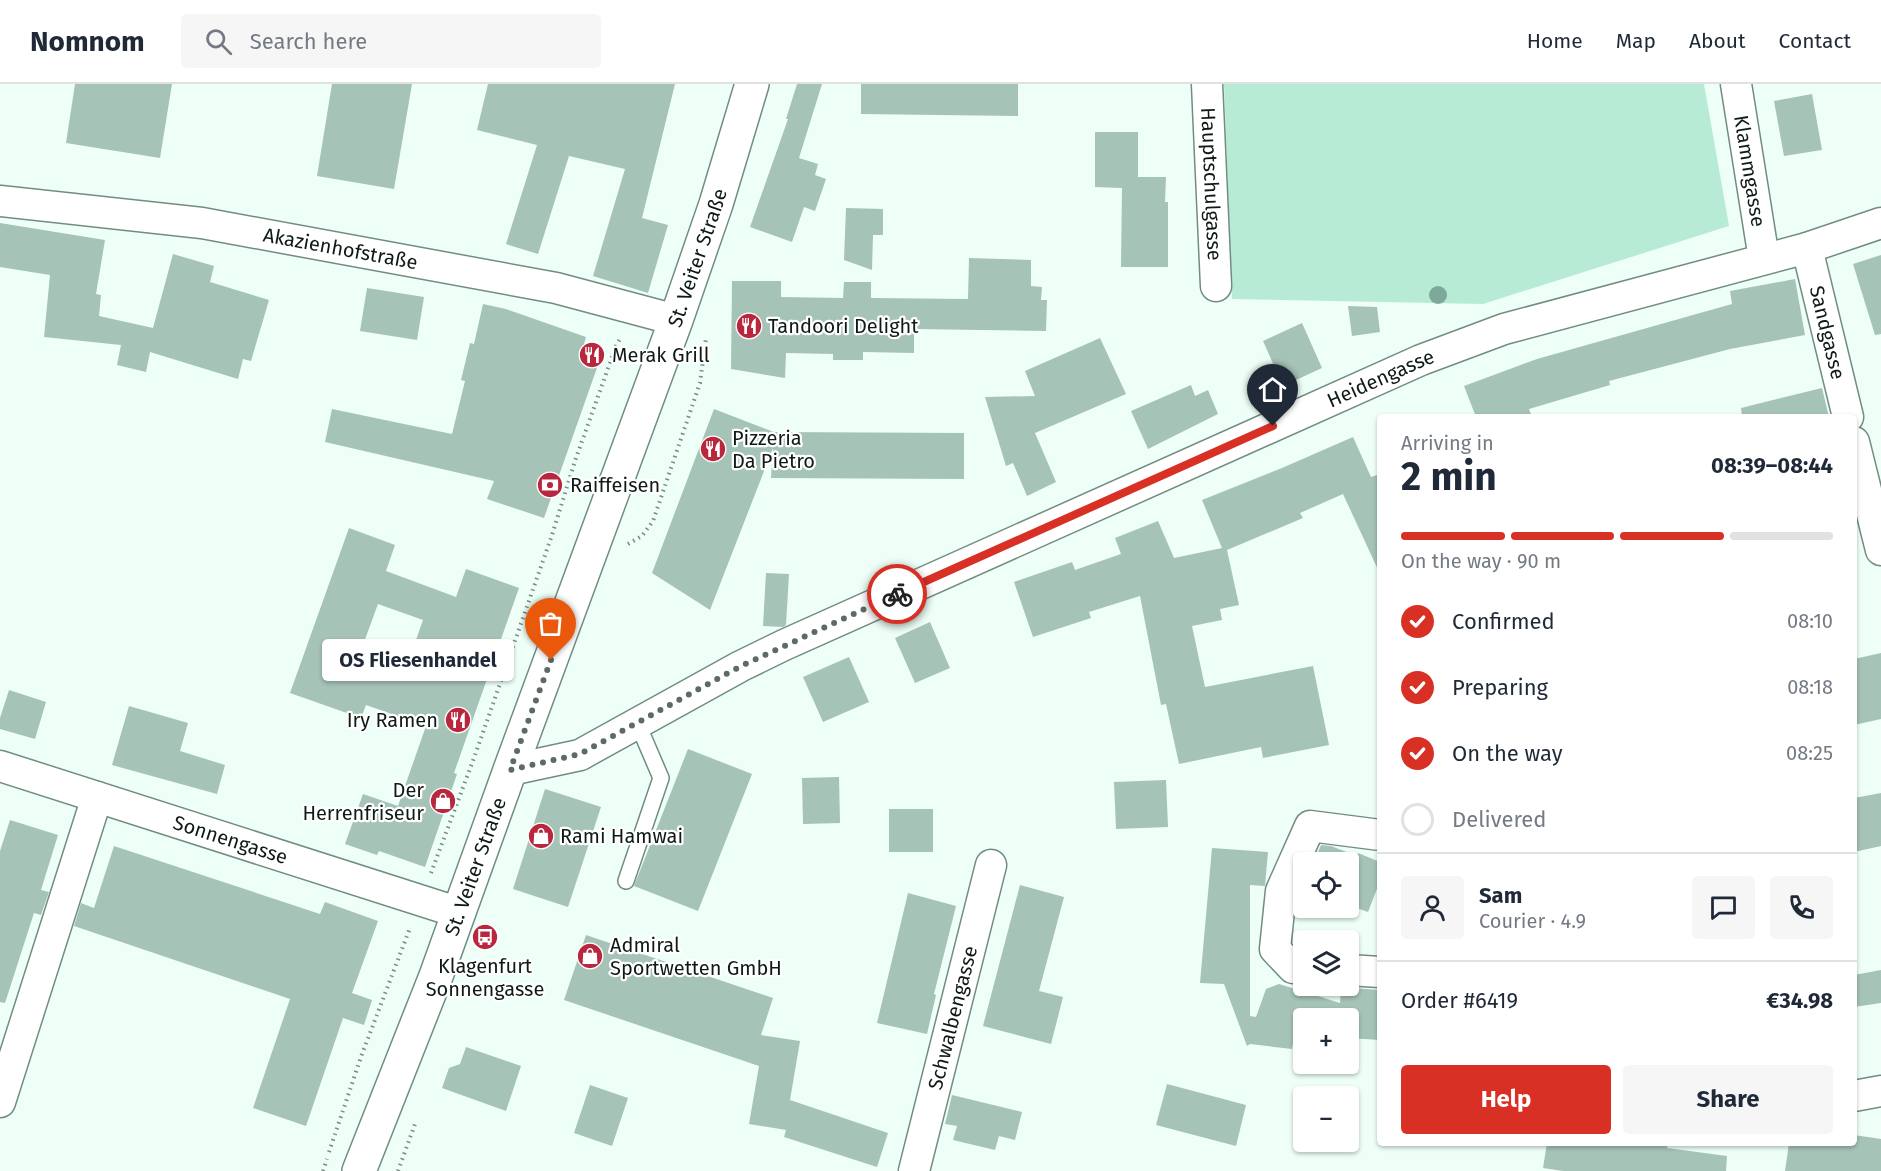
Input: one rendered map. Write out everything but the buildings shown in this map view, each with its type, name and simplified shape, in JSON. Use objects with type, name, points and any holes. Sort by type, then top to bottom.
[{"type":"main road","name":"St. Veiter Straße","points":[[359,1171],[460,913],[510,770],[676,320],[716,204],[752,84]]},
{"type":"street","name":"Hauptschulgasse","points":[[1208,84],[1216,286]]},
{"type":"street","name":"Klammgasse","points":[[1736,84],[1764,259]]},
{"type":"street","name":"Akazienhofstraße","points":[[0,201],[202,224],[556,288],[676,320]]},
{"type":"street","name":"Heidengasse","points":[[510,770],[580,754],[784,645],[1422,360],[1504,329],[1807,248],[1881,223]]},
{"type":"street","name":"Sandgasse","points":[[1807,248],[1847,414]]},
{"type":"street","points":[[1857,466],[1862,506],[1881,550]]},
{"type":"street","name":"Sonnengasse","points":[[0,766],[460,913]]},
{"type":"street","points":[[0,1102],[97,797]]},
{"type":"street","points":[[1293,968],[1275,949],[1281,891],[1310,826],[1377,835]]},
{"type":"street","name":"Schwalbengasse","points":[[914,1171],[991,866]]},
{"type":"street","points":[[1359,971],[1377,972]]},
{"type":"street","points":[[1857,1095],[1881,1091]]},
{"type":"lane","points":[[626,881],[662,778],[637,722]]},
{"type":"path","points":[[323,1171],[362,1054],[474,758],[615,345],[638,310]]},
{"type":"green space","points":[[1224,84],[1704,84],[1729,226],[1483,304],[1232,299]]},
{"type":"way so far","points":[[551,660],[510,770],[580,754],[741,666],[897,594]]},
{"type":"place","name":"Tandoori Delight","points":[[749,326]]},
{"type":"place","name":"Merak Grill","points":[[592,355]]},
{"type":"place","name":"Pizzeria Da Pietro","points":[[713,449]]},
{"type":"place","name":"Raiffeisen","points":[[550,485]]},
{"type":"place","name":"OS Fliesenhandel","points":[[551,660]]},
{"type":"place","name":"Iry Ramen","points":[[458,720]]},
{"type":"place","name":"Der Herrenfriseur","points":[[443,801]]},
{"type":"place","name":"Rami Hamwai","points":[[541,836]]},
{"type":"place","name":"Klagenfurt Sonnengasse","points":[[485,937]]},
{"type":"place","name":"Admiral Sportwetten GmbH","points":[[590,956]]},
{"type":"route","points":[[897,594],[1273,426]]}]
